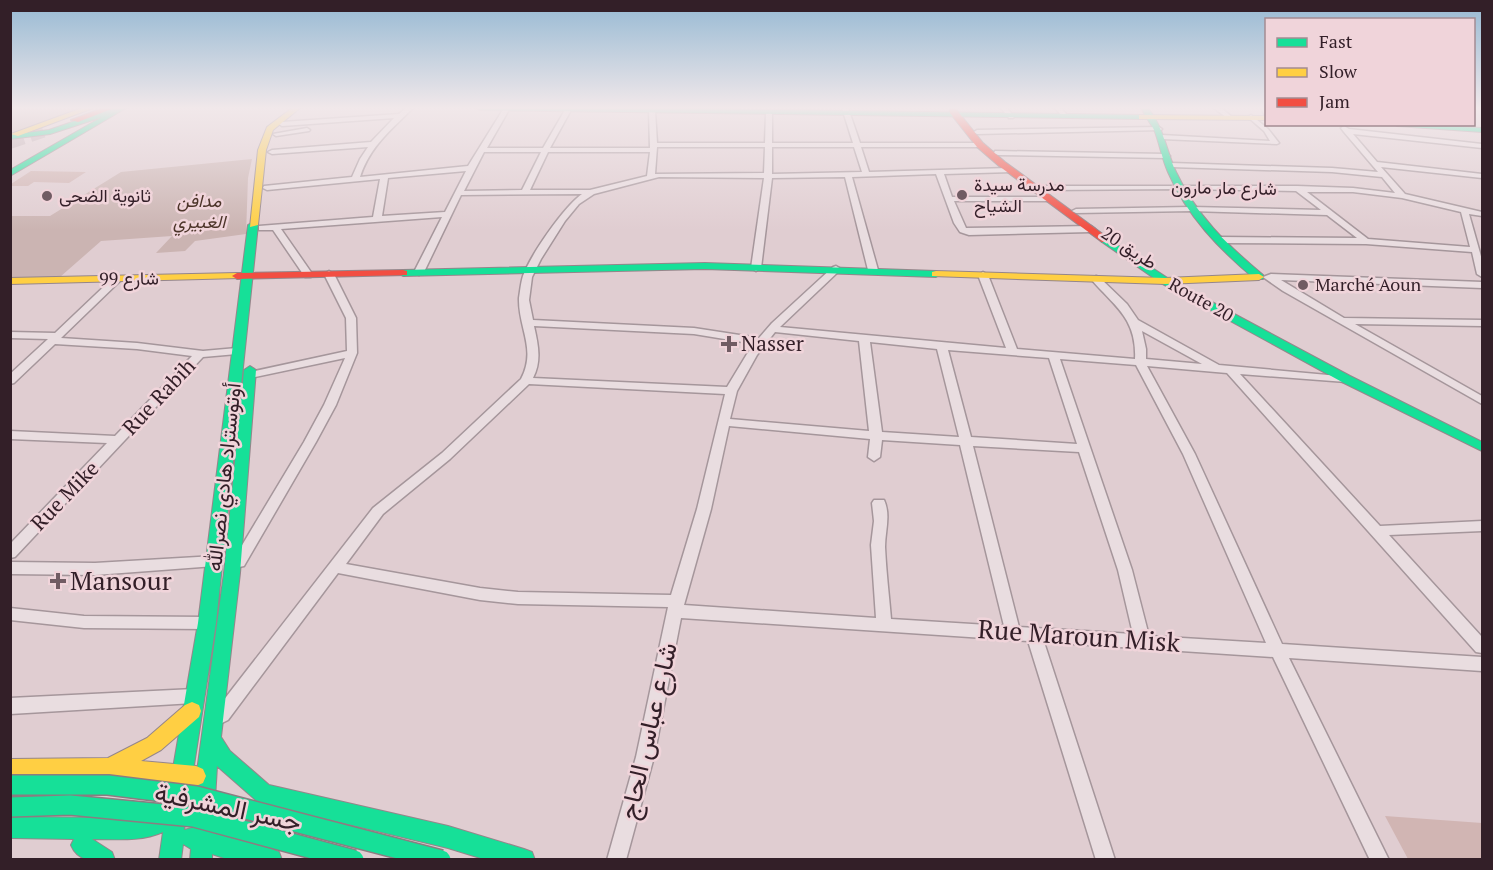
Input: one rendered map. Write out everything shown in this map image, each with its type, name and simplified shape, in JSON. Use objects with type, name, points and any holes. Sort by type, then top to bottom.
[{"type":"main road","points":[[10,174],[53,149]]},
{"type":"main road","name":"أوتوستراد هادي نصرالله","points":[[203,842],[206,782],[232,573],[250,375],[253,276],[264,149]]},
{"type":"main road","name":"أوتوستراد هادي نصرالله","points":[[179,825],[182,775],[215,561],[237,351],[253,276],[268,227],[267,188],[273,149]]},
{"type":"main road","name":"Route 20","points":[[989,149],[1010,170],[1047,194],[1091,229],[1166,281],[1346,379],[1482,447]]},
{"type":"main road","name":"طريق 20","points":[[992,149],[1047,194],[1180,280],[1369,382],[1482,439]]},
{"type":"main road","points":[[1166,149],[1168,160],[1191,209],[1218,240],[1265,277]]},
{"type":"main road","name":"شارع 99","points":[[10,281],[674,266],[873,270],[1166,281],[1265,277]]},
{"type":"main road","points":[[110,768],[155,743],[193,704]]},
{"type":"main road","points":[[213,733],[229,764],[264,794]]},
{"type":"main road","points":[[10,769],[110,768],[182,775],[206,782],[179,825],[170,859]]},
{"type":"main road","name":"جسر المشرفية","points":[[10,785],[108,785],[196,796],[296,820],[441,860]]},
{"type":"main road","points":[[10,826],[133,829],[179,825],[225,800],[245,794],[264,794],[448,837],[524,860]]},
{"type":"main road","name":"جسر المشرفية","points":[[10,807],[70,805],[194,817],[354,860]]},
{"type":"main road","points":[[343,860],[350,839],[372,819]]},
{"type":"main road","points":[[179,825],[203,842],[271,860]]},
{"type":"main road","points":[[74,826],[85,860]]},
{"type":"main road","points":[[201,860],[203,842]]},
{"type":"main road","points":[[82,845],[104,860]]},
{"type":"street","points":[[272,152],[316,149]]},
{"type":"street","points":[[355,180],[358,167],[372,149]]},
{"type":"street","points":[[418,272],[446,214],[482,150],[621,149]]},
{"type":"street","points":[[651,177],[654,149]]},
{"type":"street","points":[[756,267],[768,176],[768,149]]},
{"type":"street","points":[[859,149],[866,174]]},
{"type":"street","points":[[1360,149],[1402,196]]},
{"type":"street","points":[[525,193],[545,150]]},
{"type":"street","points":[[998,153],[1168,160],[1383,175]]},
{"type":"street","points":[[1373,164],[1482,176]]},
{"type":"street","points":[[267,188],[471,168]]},
{"type":"street","points":[[459,193],[591,192],[651,177],[848,175],[1010,170]]},
{"type":"street","points":[[939,172],[960,227],[969,232],[1091,229]]},
{"type":"street","points":[[848,175],[873,270]]},
{"type":"street","points":[[377,219],[384,177]]},
{"type":"street","name":"شارع مار مارون","points":[[950,199],[1181,187],[1297,188],[1353,190],[1402,196],[1482,214]]},
{"type":"street","points":[[1297,188],[1366,242]]},
{"type":"street","points":[[213,733],[334,567],[383,505],[446,456],[526,381],[531,370],[534,351],[524,294],[530,271],[572,207],[591,192]]},
{"type":"street","points":[[1076,211],[1191,209],[1330,213]]},
{"type":"street","points":[[1464,209],[1479,255],[1482,274]]},
{"type":"street","points":[[268,227],[446,214]]},
{"type":"street","points":[[268,227],[308,275]]},
{"type":"street","points":[[1218,240],[1366,242],[1479,255]]},
{"type":"street","name":"شارع عباس الحاج","points":[[616,860],[645,757],[676,606],[705,508],[731,391],[741,372],[773,329],[836,269]]},
{"type":"street","points":[[232,573],[310,442],[330,405],[352,353],[351,318],[329,274]]},
{"type":"street","points":[[983,275],[1012,350]]},
{"type":"street","points":[[1265,277],[1482,285]]},
{"type":"street","points":[[1265,277],[1482,401]]},
{"type":"street","points":[[10,381],[117,279]]},
{"type":"street","points":[[1096,279],[1136,323],[1224,368],[1482,647]]},
{"type":"street","points":[[1344,321],[1482,323]]},
{"type":"street","points":[[529,323],[694,332],[763,342]]},
{"type":"street","points":[[1136,323],[1142,349],[1140,363],[1189,454],[1277,650],[1380,860]]},
{"type":"street","points":[[773,329],[942,346],[1346,379]]},
{"type":"street","points":[[11,335],[200,354],[237,351]]},
{"type":"street","points":[[864,339],[876,436],[874,458]]},
{"type":"street","points":[[942,346],[1013,632]]},
{"type":"street","points":[[250,375],[352,353]]},
{"type":"street","name":"Rue Rabih","points":[[119,440],[200,354]]},
{"type":"street","points":[[1053,354],[1125,570],[1142,640]]},
{"type":"street","points":[[526,381],[731,391]]},
{"type":"street","points":[[723,422],[876,436],[1083,448]]},
{"type":"street","points":[[10,435],[119,440]]},
{"type":"street","name":"Rue Mike","points":[[10,553],[119,440]]},
{"type":"street","points":[[879,503],[881,521],[878,545],[884,624]]},
{"type":"street","points":[[1377,531],[1482,526]]},
{"type":"street","points":[[10,568],[73,570],[215,561]]},
{"type":"street","name":"Rue Maroun Misk","points":[[334,567],[518,598],[676,606],[884,624],[1482,664]]},
{"type":"street","points":[[10,614],[95,622],[207,623]]},
{"type":"street","points":[[1034,634],[1106,860]]},
{"type":"street","points":[[10,706],[193,704]]},
{"type":"shaded area","points":[[31,171],[86,172],[69,183],[34,182],[28,186],[11,186]]},
{"type":"shaded area","points":[[1385,816],[1482,823],[1482,859],[1408,859]]},
{"type":"green space","name":"مدافن الغبيري","points":[[252,159],[248,178],[246,234],[195,241],[185,251],[156,253],[172,236],[101,241],[60,277],[11,277],[11,216],[50,216],[121,172]]},
{"type":"traffic: fast","points":[[10,174],[53,149]]},
{"type":"traffic: fast","points":[[1164,149],[1180,189],[1198,217],[1232,254],[1259,277]]},
{"type":"traffic: fast","points":[[170,860],[181,775],[207,623],[253,225]]},
{"type":"traffic: fast","points":[[1105,240],[1165,281],[1346,379],[1482,447]]},
{"type":"traffic: fast","points":[[403,273],[705,266],[936,274]]},
{"type":"traffic: fast","points":[[201,860],[205,786],[232,573],[250,370]]},
{"type":"traffic: fast","points":[[212,740],[223,758],[264,794],[448,837],[524,860]]},
{"type":"traffic: fast","points":[[10,785],[108,785],[196,796],[441,860]]},
{"type":"traffic: fast","points":[[10,807],[70,805],[194,817],[354,860]]},
{"type":"traffic: fast","points":[[10,827],[133,829],[153,826],[177,815]]},
{"type":"traffic: fast","points":[[191,838],[271,860]]},
{"type":"traffic: fast","points":[[82,845],[104,860]]},
{"type":"traffic: slow","points":[[253,225],[263,149]]},
{"type":"traffic: slow","points":[[936,274],[1165,281],[1259,277]]},
{"type":"traffic: slow","points":[[10,281],[237,276]]},
{"type":"traffic: slow","points":[[110,768],[154,744],[192,711]]},
{"type":"traffic: slow","points":[[10,769],[110,768],[196,776]]},
{"type":"traffic: jam","points":[[984,149],[1105,240]]},
{"type":"traffic: jam","points":[[237,276],[403,273]]},
{"type":"place","name":"مدرسة سيدة الشياح","points":[[962,195]]},
{"type":"place","name":"ثانوية الضحى","points":[[47,196]]},
{"type":"place","name":"Marché Aoun","points":[[1303,285]]},
{"type":"place","name":"Nasser","points":[[729,344]]},
{"type":"place","name":"Mansour","points":[[58,581]]}]
